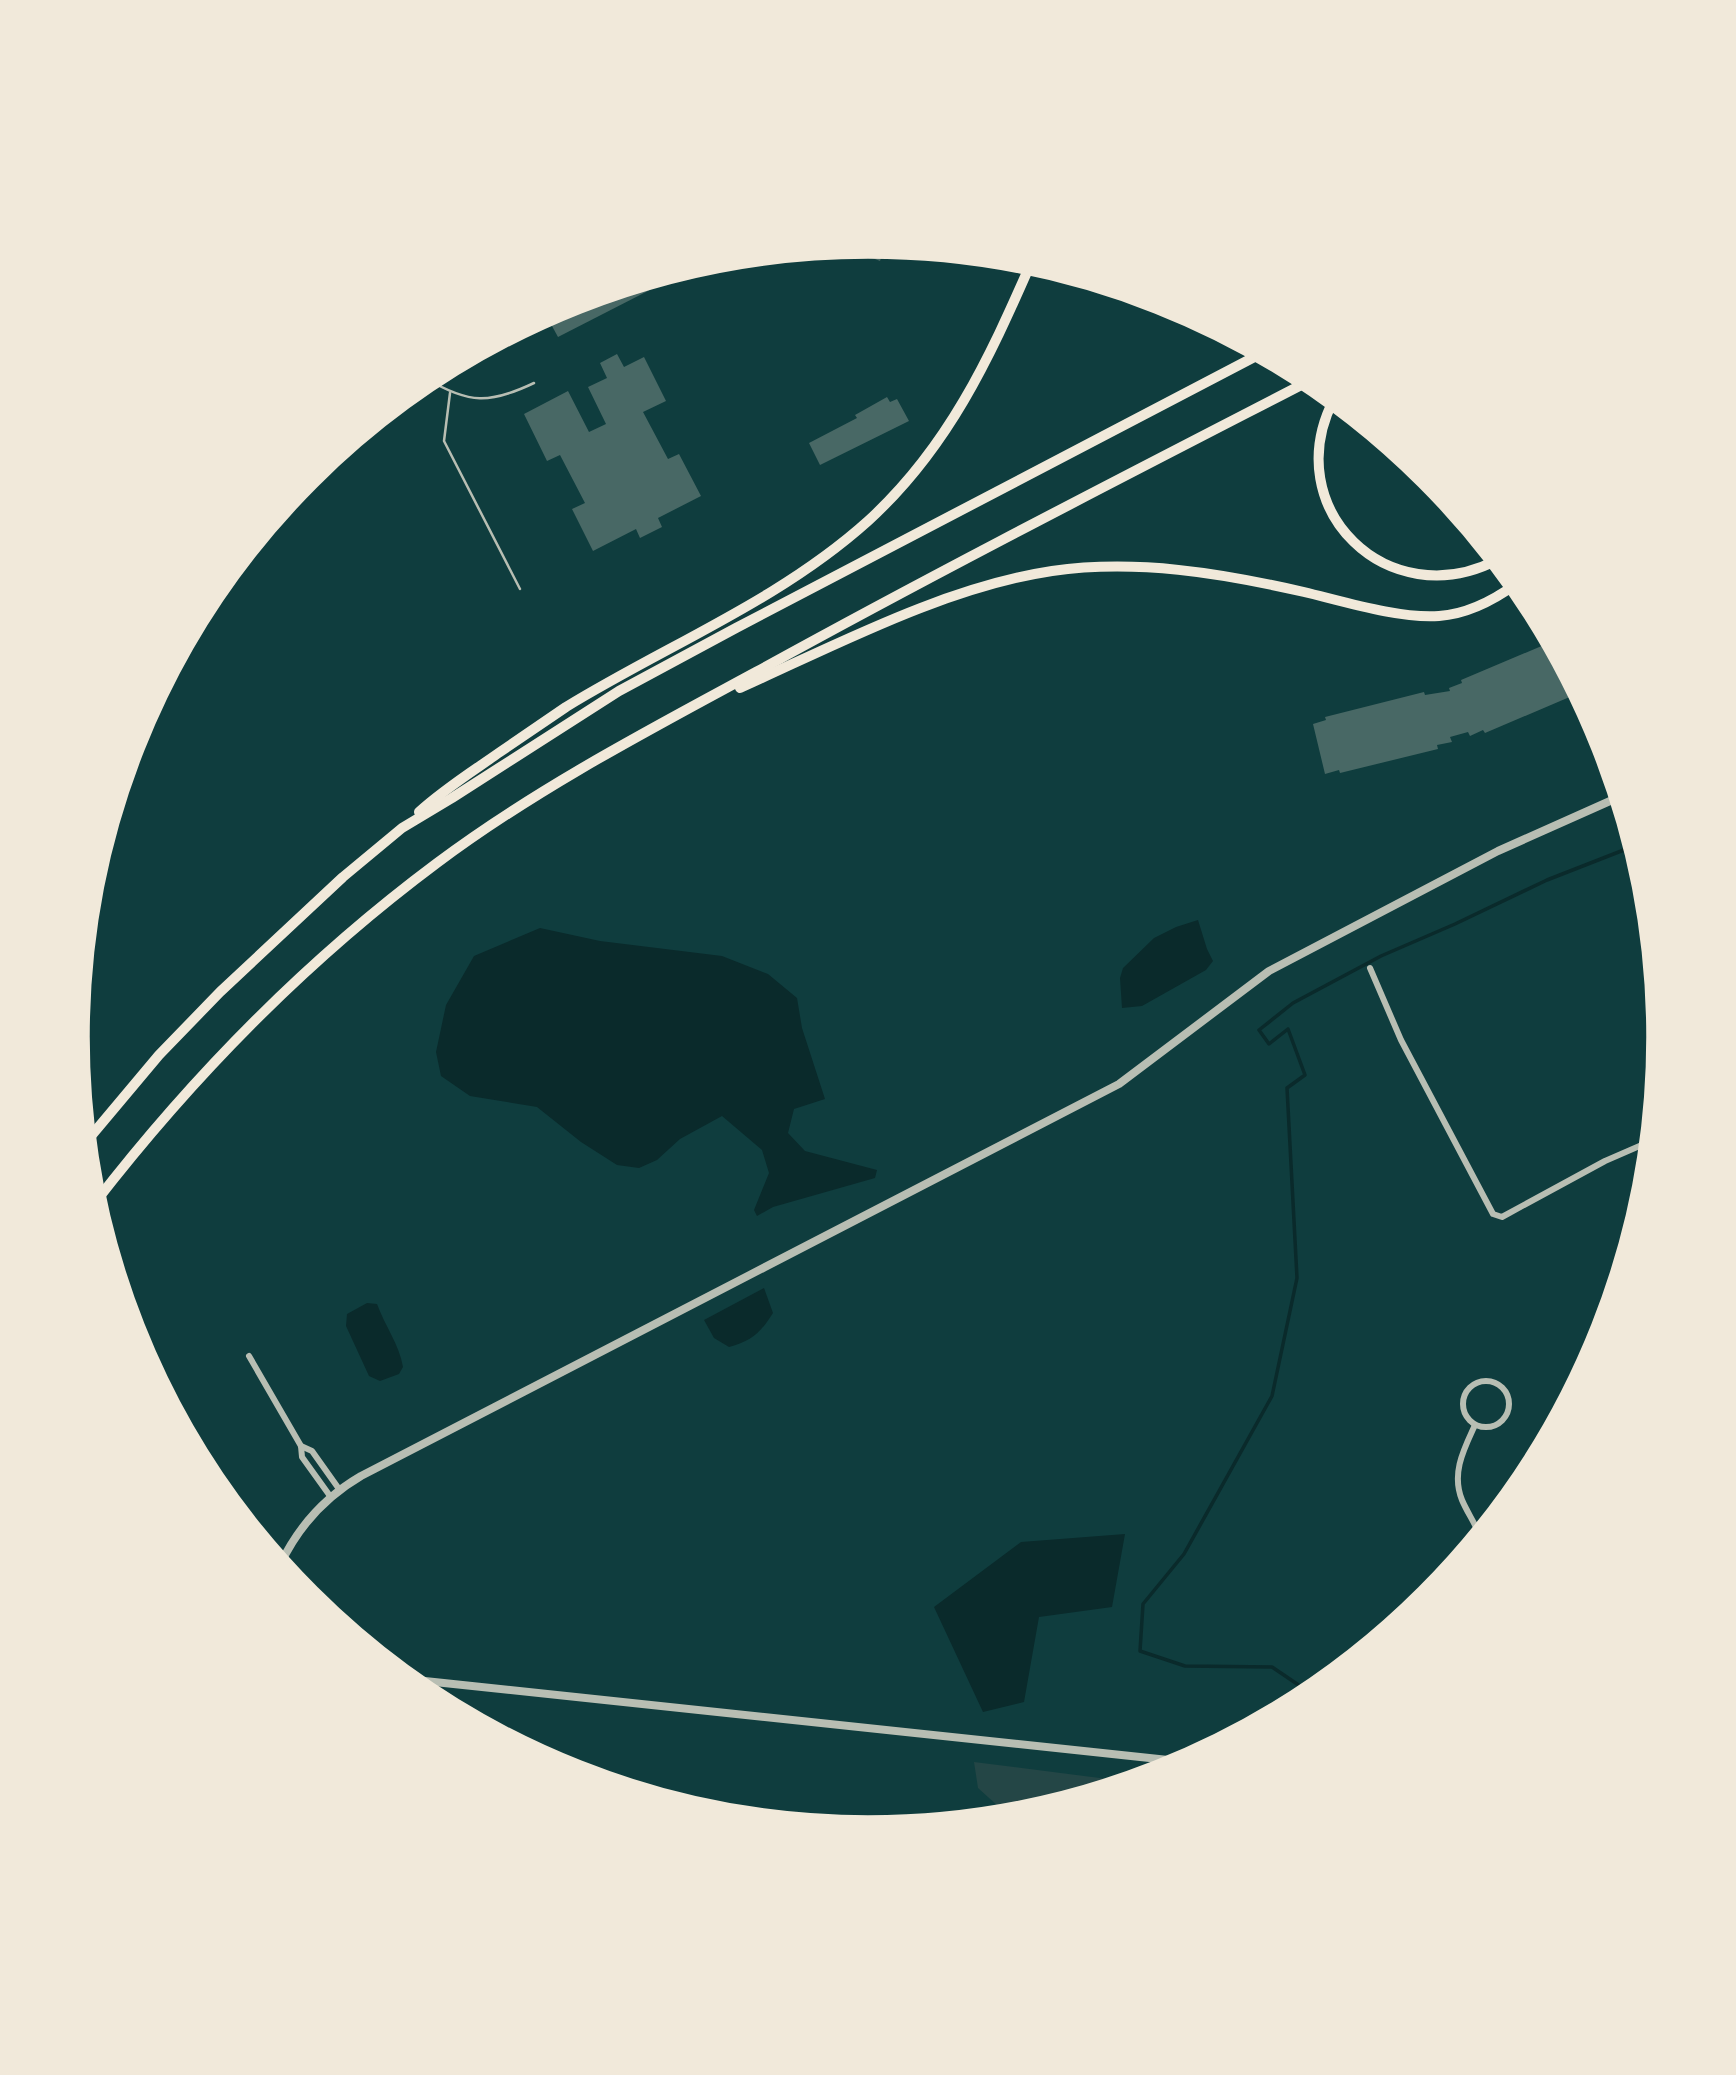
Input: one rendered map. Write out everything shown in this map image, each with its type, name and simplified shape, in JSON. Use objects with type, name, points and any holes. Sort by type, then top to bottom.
[{"type":"highway","points":[[93,1133],[159,1055],[220,992],[343,877],[454,784],[567,707],[762,598],[805,571],[868,520],[930,452],[963,405],[991,354],[1026,273]]},
{"type":"highway","points":[[401,828],[619,691],[1253,359]]},
{"type":"highway","points":[[103,1193],[156,1127],[221,1055],[311,968],[439,861],[550,786],[868,610],[1298,387]]},
{"type":"highway","points":[[1330,408],[1324,419],[1319,450],[1319,479],[1332,516],[1352,542],[1380,561],[1409,573],[1448,577],[1489,564]]},
{"type":"highway","points":[[667,720],[860,634],[952,597],[1052,571],[1119,566],[1196,571],[1389,611],[1438,616],[1463,611],[1507,590]]},
{"type":"street","points":[[285,1556],[299,1531],[339,1489],[1119,1084],[1269,971],[1498,851],[1611,800]]},
{"type":"street","points":[[1370,968],[1401,1041],[1493,1214],[1502,1217],[1605,1161],[1641,1145]]},
{"type":"street","points":[[249,1356],[301,1446],[302,1457],[330,1496]]},
{"type":"street","points":[[1481,1381],[1497,1383],[1507,1394],[1507,1415],[1502,1421],[1489,1427],[1475,1425],[1464,1413],[1462,1405],[1467,1389],[1481,1381]]},
{"type":"street","points":[[1475,1425],[1460,1457],[1458,1473],[1462,1500],[1476,1527]]},
{"type":"street","points":[[301,1446],[312,1451],[339,1489]]},
{"type":"street","points":[[427,1681],[1165,1760]]},
{"type":"lane","points":[[439,386],[450,393],[478,399],[508,396],[534,383]]},
{"type":"lane","points":[[450,393],[444,440],[520,589]]},
{"type":"shaded area","points":[[1198,920],[1213,961],[1206,970],[1142,1006],[1122,1008],[1120,978],[1123,968],[1154,938]]},
{"type":"shaded area","points":[[540,928],[600,941],[722,956],[768,974],[797,998],[802,1028],[825,1099],[794,1109],[788,1133],[805,1151],[877,1170],[875,1178],[773,1207],[757,1216],[754,1210],[769,1173],[762,1150],[722,1116],[680,1139],[657,1160],[639,1168],[617,1165],[581,1142],[537,1107],[470,1096],[441,1076],[436,1052],[446,1005],[474,956]]},
{"type":"shaded area","points":[[764,1288],[773,1313],[760,1331],[750,1339],[729,1347],[714,1338],[704,1320]]},
{"type":"shaded area","points":[[367,1303],[377,1304],[403,1367],[399,1374],[380,1381],[369,1376],[346,1326],[347,1314]]},
{"type":"shaded area","points":[[1125,1534],[1112,1607],[1039,1617],[1024,1702],[983,1712],[934,1607],[1021,1542]]},
{"type":"shaded area","points":[[974,1762],[1111,1779],[998,1806],[978,1788]]},
{"type":"building","points":[[656,287],[558,337],[551,324],[617,298]]},
{"type":"building","points":[[617,354],[624,367],[644,357],[666,401],[643,412],[668,459],[679,454],[701,496],[658,518],[662,527],[640,538],[636,529],[593,551],[572,509],[585,503],[560,455],[547,461],[524,414],[568,391],[589,432],[606,424],[588,387],[607,378],[600,363]]},
{"type":"building","points":[[887,397],[890,402],[897,399],[909,421],[820,465],[809,443],[857,418],[855,415]]},
{"type":"building","points":[[1543,645],[1570,697],[1485,733],[1483,730],[1470,736],[1468,732],[1450,737],[1452,742],[1437,745],[1438,749],[1340,773],[1339,770],[1325,774],[1313,724],[1326,720],[1325,717],[1424,692],[1425,695],[1450,691],[1449,688],[1462,683],[1461,680]]},
{"type":"waterway","points":[[1301,1687],[1272,1667],[1185,1666],[1140,1651],[1143,1604],[1184,1554],[1272,1396],[1297,1278],[1287,1088],[1305,1075],[1288,1029],[1269,1044],[1259,1030],[1293,1003],[1381,956],[1547,880],[1625,849]]}]
